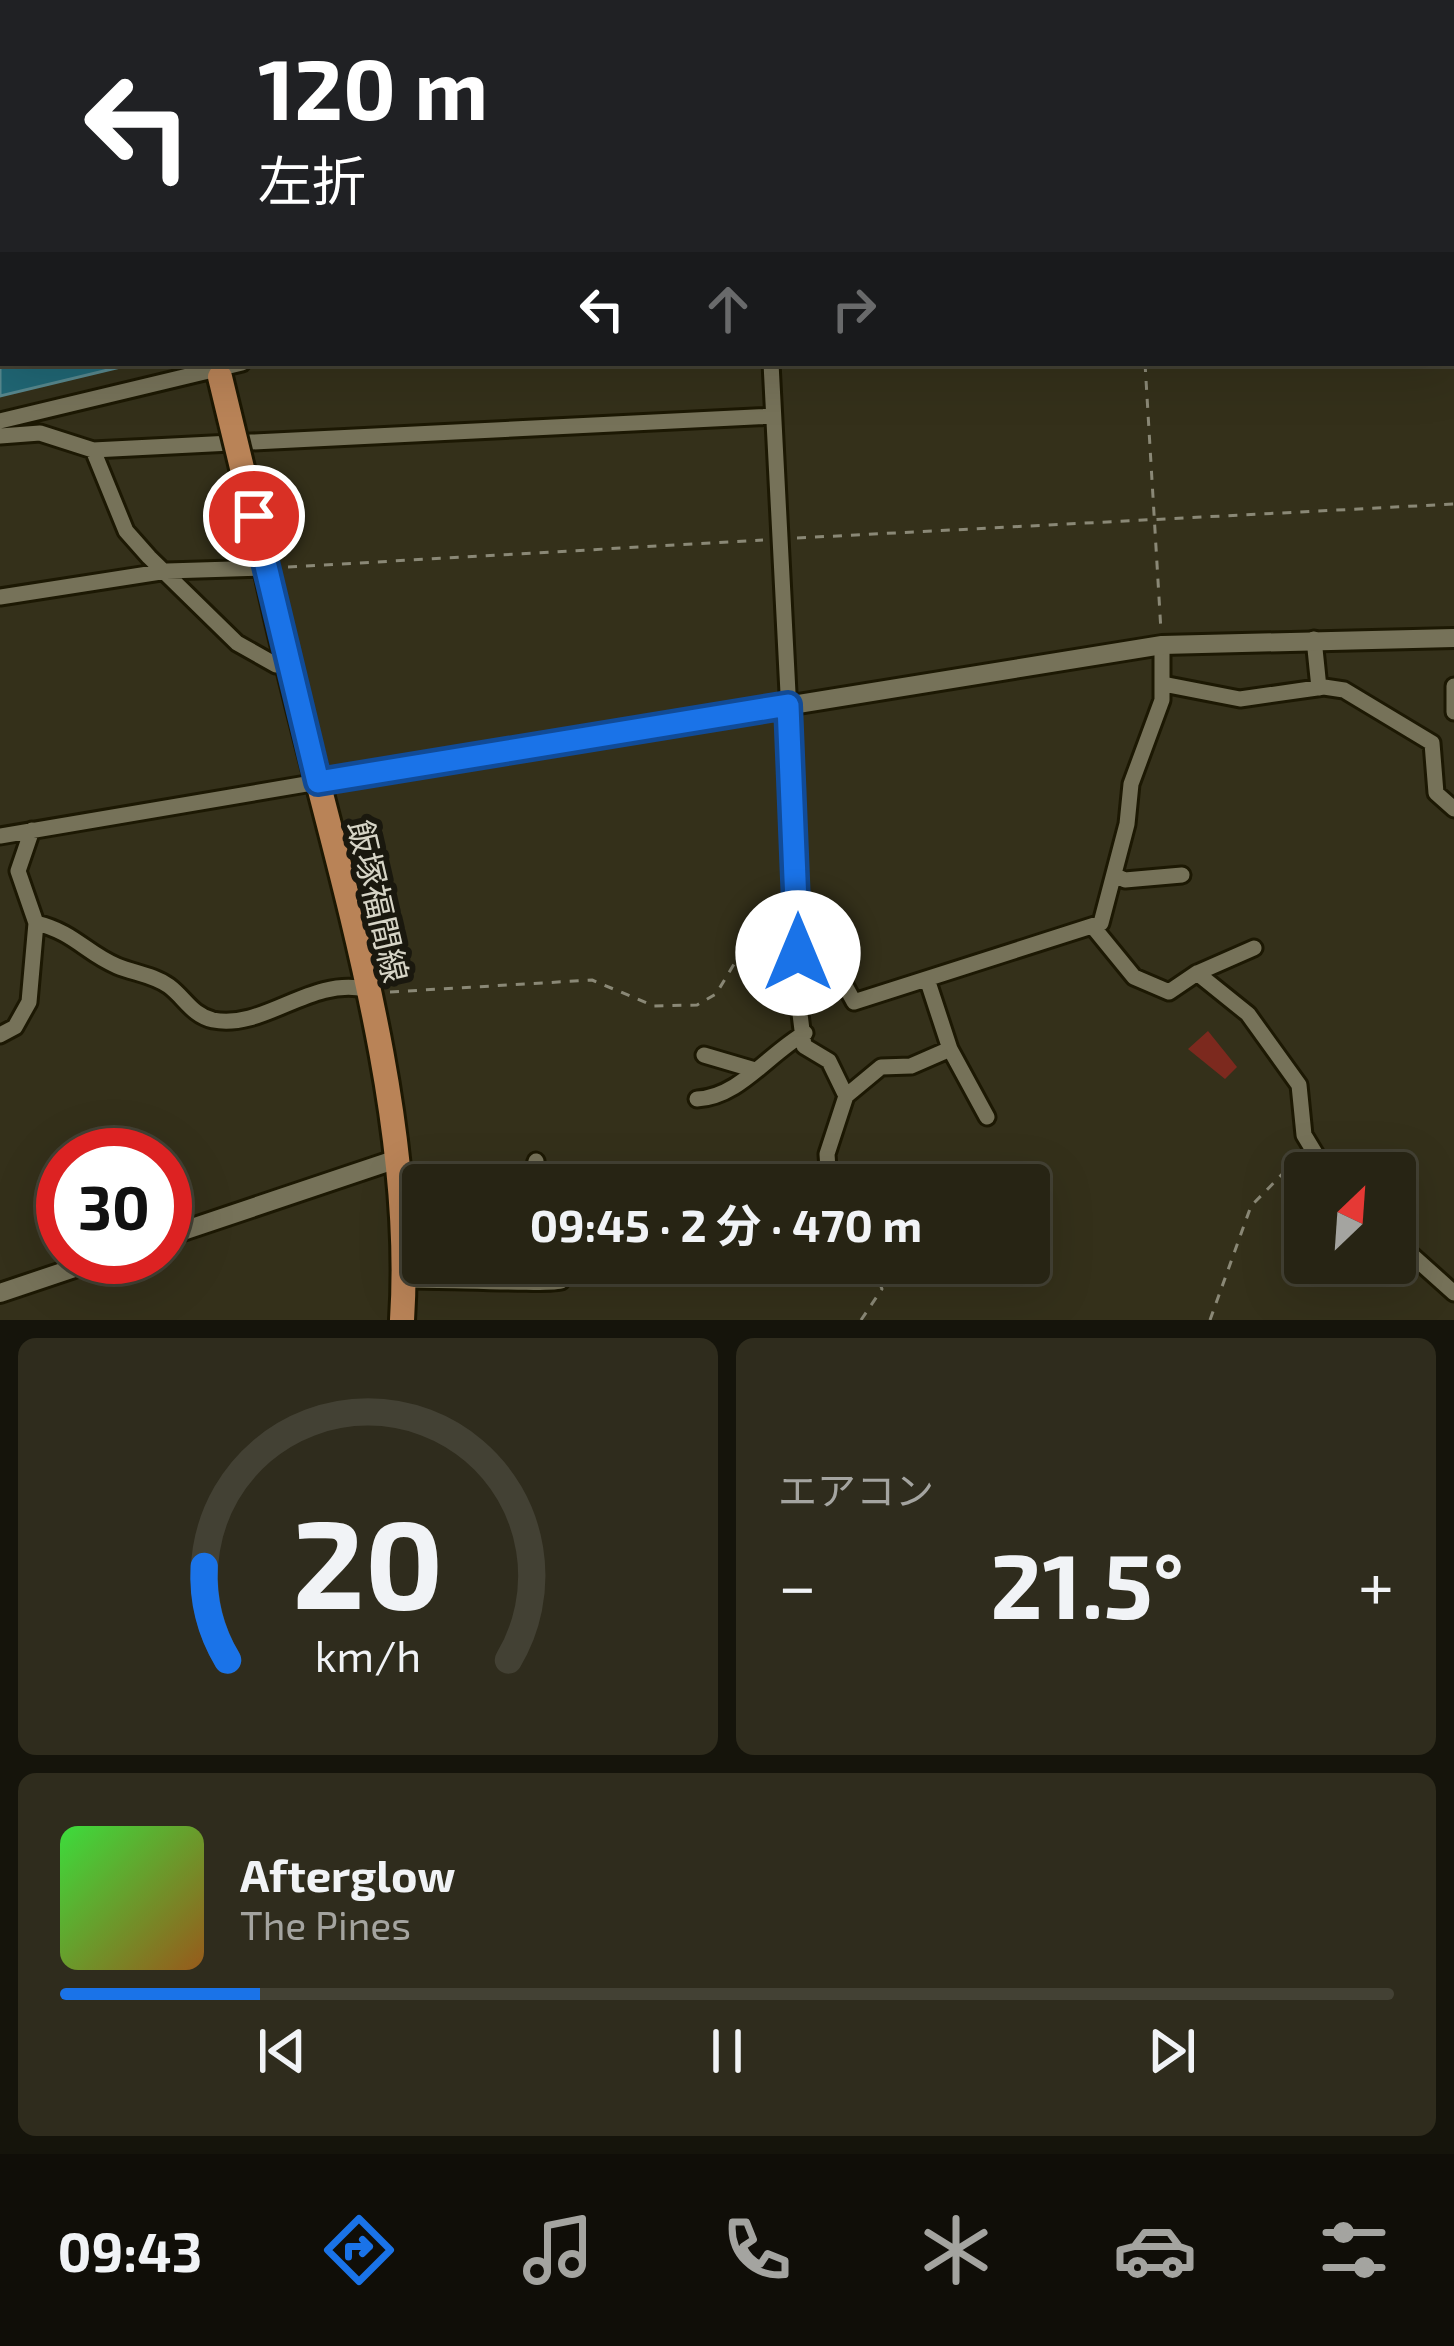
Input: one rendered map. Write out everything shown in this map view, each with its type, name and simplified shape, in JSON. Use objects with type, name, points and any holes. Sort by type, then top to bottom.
[{"type":"main road","name":"飯塚福間線","points":[[224,368],[265,566],[365,989],[397,1159],[402,1235]]},
{"type":"main road","name":"飯塚福間線","points":[[402,1320],[405,1284]]},
{"type":"street","points":[[771,366],[800,920],[796,982],[804,1046],[830,1060],[846,1096]]},
{"type":"street","points":[[0,421],[224,368]]},
{"type":"street","points":[[0,436],[40,433],[93,450],[773,416]]},
{"type":"street","points":[[93,450],[127,531],[238,643],[276,665],[289,664]]},
{"type":"street","points":[[0,597],[167,571],[265,566]]},
{"type":"street","points":[[0,836],[1162,645],[1454,638]]},
{"type":"street","points":[[1314,639],[1319,688]]},
{"type":"street","points":[[800,920],[834,965],[854,1002],[1101,923],[1131,784],[1163,684],[1162,645]]},
{"type":"street","points":[[1163,684],[1240,699],[1319,688],[1344,690],[1432,743],[1436,793],[1454,809]]},
{"type":"street","points":[[1454,686],[1454,712]]},
{"type":"street","points":[[0,1035],[15,1027],[29,1002],[36,923],[18,871],[32,830]]},
{"type":"street","points":[[1114,875],[1182,875]]},
{"type":"street","points":[[36,923],[62,929],[117,966],[170,987],[197,1015],[212,1019],[229,1021],[326,986],[365,989]]},
{"type":"street","points":[[1094,928],[1134,977],[1169,992],[1197,973],[1253,948]]},
{"type":"street","points":[[1197,973],[1249,1014],[1299,1085],[1311,1152]]},
{"type":"street","points":[[928,982],[950,1048],[987,1117]]},
{"type":"street","points":[[697,1099],[720,1098],[775,1049],[805,1034]]},
{"type":"street","points":[[828,1164],[846,1096],[881,1067],[911,1066],[950,1048]]},
{"type":"street","points":[[704,1055],[754,1070]]},
{"type":"street","points":[[192,1228],[397,1159]]},
{"type":"street","points":[[1416,1257],[1453,1288]]},
{"type":"street","points":[[0,1293],[36,1281]]},
{"type":"path","points":[[1144,366],[1162,645]]},
{"type":"path","points":[[265,566],[1454,504]]},
{"type":"path","points":[[365,989],[376,993],[544,987],[592,980],[654,1006],[697,1005],[716,994],[751,936],[800,920]]},
{"type":"path","points":[[1210,1320],[1251,1206],[1308,1148]]},
{"type":"path","points":[[861,1320],[882,1289],[880,1284]]},
{"type":"water","points":[[0,366],[125,366],[0,396]]},
{"type":"building","points":[[1208,1031],[1237,1067],[1225,1079],[1188,1049]]},
{"type":"route","points":[[254,516],[318,782],[788,705],[798,953]]}]
